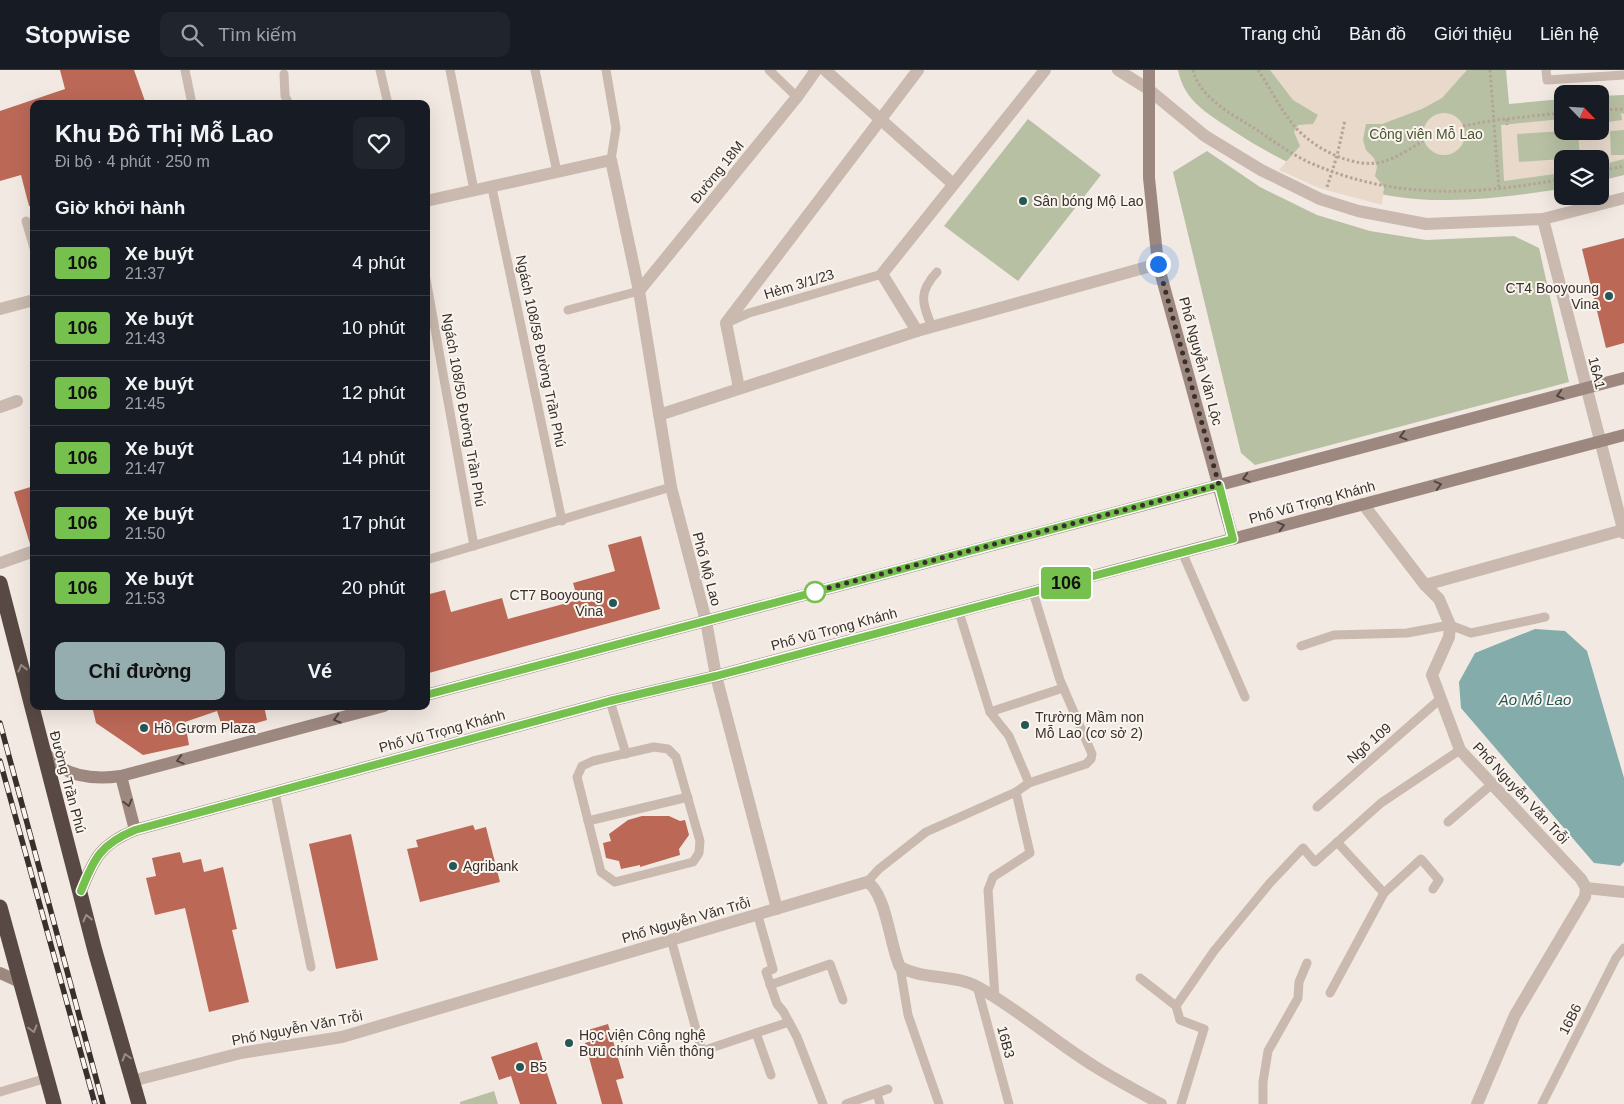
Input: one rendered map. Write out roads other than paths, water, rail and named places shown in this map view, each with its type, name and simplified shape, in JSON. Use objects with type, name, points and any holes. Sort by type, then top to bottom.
[{"type":"highway","name":"Đường Trần Phú","points":[[0,583],[30,699]]},
{"type":"highway","name":"Đường Trần Phú","points":[[33,710],[139,1104]]},
{"type":"highway","points":[[0,908],[54,1104]]},
{"type":"main road","name":"Phố Nguyễn Văn Lộc","points":[[1149,70],[1149,178],[1158,264],[1233,539]]},
{"type":"main road","points":[[430,694],[1624,378]]},
{"type":"main road","name":"Phố Vũ Trọng Khánh","points":[[81,891],[96,857],[104,847],[116,838],[135,830],[610,701],[716,676],[1624,435]]},
{"type":"main road","points":[[43,749],[52,763],[67,771],[94,778],[121,776],[369,710]]},
{"type":"main road","points":[[121,776],[135,830]]},
{"type":"main road","points":[[0,973],[20,982]]},
{"type":"street","name":"Đường 18M","points":[[639,291],[797,97],[816,70]]},
{"type":"street","points":[[825,70],[952,183]]},
{"type":"street","points":[[739,388],[726,323],[918,70]]},
{"type":"street","points":[[916,331],[882,274],[952,183],[1045,70]]},
{"type":"street","points":[[1118,70],[1148,89],[1205,136],[1261,170],[1322,200],[1358,211],[1426,224],[1543,220],[1624,198]]},
{"type":"street","points":[[430,200],[492,188],[611,160]]},
{"type":"street","name":"Phố Mộ Lao","points":[[611,160],[639,291],[671,487],[706,621],[716,676],[777,909]]},
{"type":"street","name":"16A1","points":[[1543,220],[1585,388],[1624,532]]},
{"type":"street","points":[[659,415],[916,331],[1158,264]]},
{"type":"street","points":[[0,309],[30,301]]},
{"type":"street","points":[[0,406],[17,401]]},
{"type":"street","points":[[1363,504],[1424,585],[1439,599],[1450,624]]},
{"type":"street","points":[[1424,585],[1624,532]]},
{"type":"street","points":[[0,563],[30,552]]},
{"type":"street","name":"Phố Nguyễn Văn Trỗi","points":[[1450,624],[1449,637],[1432,675],[1460,750],[1581,879],[1586,888]]},
{"type":"street","points":[[867,882],[874,886],[880,898],[900,967],[911,973],[967,982],[977,986],[1027,1016],[1094,1066],[1161,1104]]},
{"type":"street","name":"Phố Nguyễn Văn Trỗi","points":[[132,1081],[241,1053],[342,1037],[671,939],[758,916],[867,882]]},
{"type":"street","points":[[1477,1104],[1515,1015],[1584,897],[1586,888],[1624,892]]},
{"type":"lane","points":[[186,70],[191,100]]},
{"type":"lane","points":[[380,70],[387,100]]},
{"type":"lane","points":[[450,70],[474,190]]},
{"type":"lane","points":[[535,70],[557,172]]},
{"type":"lane","points":[[606,70],[616,128],[611,160]]},
{"type":"lane","points":[[769,70],[797,97]]},
{"type":"lane","points":[[1546,70],[1547,80],[1624,75]]},
{"type":"lane","points":[[284,74],[285,96],[287,100]]},
{"type":"lane","name":"Ngách 108/58 Đường Trần Phú","points":[[492,188],[562,520]]},
{"type":"lane","points":[[26,221],[30,234]]},
{"type":"lane","points":[[932,327],[923,298],[926,286],[937,272]]},
{"type":"lane","name":"Hẻm 3/1/23","points":[[726,323],[749,313],[882,274]]},
{"type":"lane","points":[[568,310],[639,291]]},
{"type":"lane","name":"Ngách 108/50 Đường Trần Phú","points":[[430,301],[474,546]]},
{"type":"lane","points":[[430,559],[671,487]]},
{"type":"lane","points":[[1182,552],[1245,697]]},
{"type":"lane","points":[[867,882],[879,869],[926,832],[1016,792],[1029,783],[1086,764],[1091,759],[1092,754],[1063,688],[1033,592]]},
{"type":"lane","points":[[959,612],[990,712],[1009,736],[1029,783]]},
{"type":"lane","points":[[1301,646],[1334,635],[1407,633],[1450,624],[1471,632],[1545,617]]},
{"type":"lane","points":[[990,712],[1063,688]]},
{"type":"lane","name":"Ngõ 109","points":[[1317,807],[1440,700]]},
{"type":"lane","points":[[610,701],[626,754]]},
{"type":"lane","points":[[654,747],[668,749],[676,757],[700,842],[699,853],[693,862],[615,882],[601,872],[578,777],[582,766],[593,761],[626,754],[654,747]]},
{"type":"lane","points":[[1176,1006],[1214,951],[1303,848],[1315,862],[1381,803],[1460,750]]},
{"type":"lane","points":[[1448,822],[1492,784]]},
{"type":"lane","points":[[275,792],[311,967]]},
{"type":"lane","points":[[995,998],[988,890],[993,877],[1030,853],[1016,792]]},
{"type":"lane","points":[[588,821],[688,797]]},
{"type":"lane","points":[[1337,842],[1384,893]]},
{"type":"lane","points":[[1330,992],[1384,893],[1421,859],[1439,880],[1433,889]]},
{"type":"lane","points":[[758,916],[773,969],[766,972],[776,1004],[790,1022],[823,1104]]},
{"type":"lane","points":[[671,939],[702,1051],[790,1022]]},
{"type":"lane","name":"16B6","points":[[1542,1104],[1616,958],[1624,948]]},
{"type":"lane","points":[[1263,1104],[1263,1082],[1268,1051],[1298,998],[1299,982],[1307,963]]},
{"type":"lane","points":[[770,984],[830,964],[843,1000]]},
{"type":"lane","points":[[900,967],[908,1015],[939,1104]]},
{"type":"lane","points":[[1140,978],[1176,1006],[1180,1020],[1204,1029],[1181,1104]]},
{"type":"lane","name":"16B3","points":[[977,986],[1009,1104]]},
{"type":"lane","points":[[756,1033],[771,1075]]},
{"type":"lane","points":[[0,1092],[47,1078]]},
{"type":"lane","points":[[846,1104],[888,1090]]},
{"type":"lane","points":[[877,1094],[880,1104]]},
{"type":"water","name":"Ao Mỗ Lao","points":[[1535,629],[1565,631],[1587,651],[1624,778],[1624,862],[1620,866],[1594,863],[1461,708],[1459,682],[1475,653]]},
{"type":"railway","points":[[0,723],[103,1104]]},
{"type":"railway","points":[[0,761],[95,1104]]},
{"type":"place","name":"Sân bóng Mộ Lao","points":[[1023,201]]},
{"type":"place","name":"CT4 Booyoung Vina","points":[[1609,296]]},
{"type":"place","name":"CT7 Booyoung Vina","points":[[613,603]]},
{"type":"place","name":"Trường Mầm non Mỗ Lao (cơ sở 2)","points":[[1025,725]]},
{"type":"place","name":"Hồ Gươm Plaza","points":[[144,728]]},
{"type":"place","name":"Agribank","points":[[453,866]]},
{"type":"place","name":"Học viện Công nghệ Bưu chính Viễn thông","points":[[569,1043]]},
{"type":"place","name":"B5","points":[[520,1067]]},
{"type":"park label","name":"Công viên Mỗ Lao","points":[[1426,134]]}]
